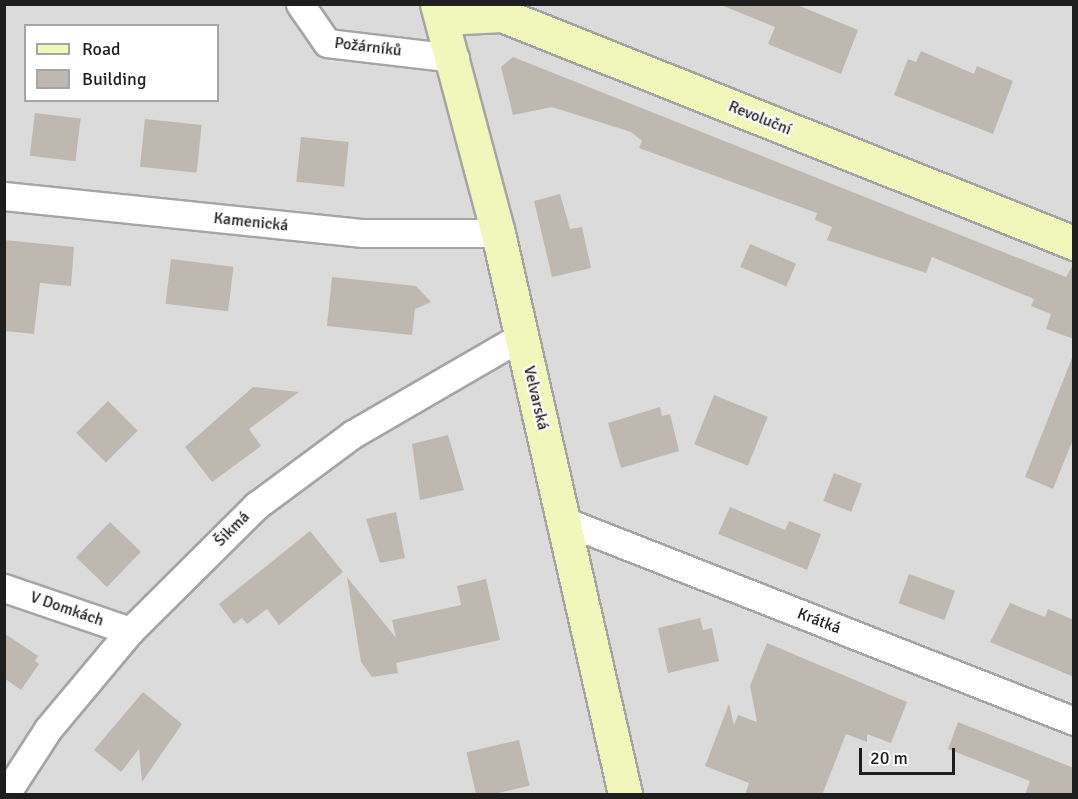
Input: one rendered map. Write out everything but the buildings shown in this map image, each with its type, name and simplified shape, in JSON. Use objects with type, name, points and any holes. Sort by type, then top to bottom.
[{"type":"main road","name":"Velvarská","points":[[440,11],[455,58],[498,233],[625,795]]},
{"type":"main road","name":"Revoluční","points":[[440,11],[502,15],[1074,243]]},
{"type":"street","name":"Požárníků","points":[[300,4],[327,43],[455,58]]},
{"type":"street","name":"Kamenická","points":[[4,196],[363,233],[498,233]]},
{"type":"street","name":"Šikmá","points":[[6,795],[48,729],[129,631],[257,505],[353,434],[522,336]]},
{"type":"street","name":"Krátká","points":[[564,521],[1074,721]]},
{"type":"street","name":"V Domkách","points":[[4,588],[129,631]]},
{"type":"shaded area","points":[[5,5],[1073,5],[1073,794],[5,794]]}]
